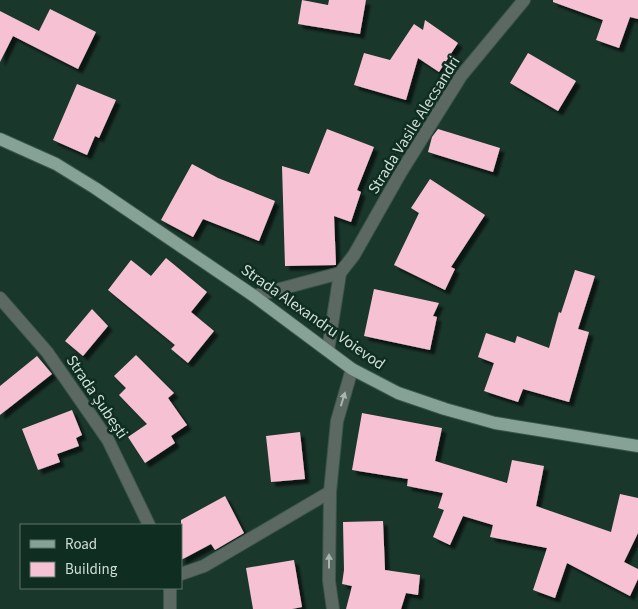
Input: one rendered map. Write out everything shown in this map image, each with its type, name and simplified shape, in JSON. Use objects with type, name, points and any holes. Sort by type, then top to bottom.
[{"type":"main road","name":"Strada Alexandru Voievod","points":[[0,139],[56,164],[95,188],[254,296],[352,369],[398,393],[495,423],[638,446]]},
{"type":"street","name":"Strada Vasile Alecsandri","points":[[328,350],[340,274],[354,255],[401,172],[461,76],[524,0]]},
{"type":"street","points":[[254,296],[340,274]]},
{"type":"street","name":"Strada Șubești","points":[[0,298],[47,352],[108,440],[149,524]]},
{"type":"street","points":[[333,609],[329,580],[330,492],[337,421],[352,369]]},
{"type":"street","points":[[182,574],[204,566],[330,492]]},
{"type":"street","points":[[170,589],[170,609]]},
{"type":"building","points":[[302,0],[328,5],[329,0],[366,0],[360,34],[298,24]]},
{"type":"building","points":[[553,0],[638,0],[638,19],[630,17],[619,48],[596,40],[603,20],[553,2]]},
{"type":"building","points":[[50,9],[96,32],[78,69],[13,36],[0,62],[0,11],[39,31]]},
{"type":"building","points":[[425,20],[458,43],[439,72],[418,58],[406,100],[354,85],[364,53],[390,60],[414,24],[423,30]]},
{"type":"building","points":[[528,53],[576,81],[558,111],[510,83]]},
{"type":"building","points":[[77,84],[116,100],[99,138],[95,136],[87,155],[53,140]]},
{"type":"building","points":[[327,129],[374,147],[357,190],[361,192],[351,222],[334,216],[336,265],[285,266],[282,166],[309,174]]},
{"type":"building","points":[[438,129],[500,148],[493,172],[428,152],[432,137]]},
{"type":"building","points":[[192,164],[218,178],[275,201],[259,241],[203,219],[193,237],[161,220]]},
{"type":"building","points":[[430,179],[485,215],[451,267],[455,269],[445,290],[394,265],[419,213],[411,208]]},
{"type":"building","points":[[166,258],[207,292],[191,312],[214,331],[188,363],[171,349],[175,345],[108,290],[131,260],[151,276]]},
{"type":"building","points":[[575,270],[595,276],[578,329],[589,332],[569,402],[523,389],[518,402],[484,391],[494,363],[478,357],[486,333],[515,343],[517,336],[549,348],[559,312],[561,313]]},
{"type":"building","points":[[374,289],[439,303],[433,316],[437,317],[430,350],[364,336]]},
{"type":"building","points":[[92,309],[108,326],[83,356],[65,341]]},
{"type":"building","points":[[136,355],[174,393],[168,398],[187,425],[171,436],[175,443],[145,463],[128,437],[147,424],[119,395],[126,388],[114,376]]},
{"type":"building","points":[[37,356],[52,374],[0,415],[0,386]]},
{"type":"building","points":[[72,410],[82,435],[76,438],[79,446],[57,454],[60,462],[38,470],[22,429]]},
{"type":"building","points":[[362,413],[442,428],[435,461],[507,483],[512,460],[544,466],[536,506],[611,532],[620,494],[638,498],[638,533],[624,562],[638,569],[638,579],[630,596],[567,563],[555,598],[533,590],[547,548],[490,537],[493,525],[463,516],[450,545],[433,537],[444,510],[438,508],[443,493],[407,486],[408,479],[352,470]]},
{"type":"building","points":[[300,432],[305,479],[271,482],[266,436]]},
{"type":"building","points":[[225,496],[244,533],[215,550],[211,544],[182,559],[181,520]]},
{"type":"building","points":[[383,521],[385,570],[420,575],[418,595],[406,593],[401,609],[346,609],[352,586],[342,584],[344,570],[343,522]]},
{"type":"building","points":[[294,560],[302,607],[292,609],[253,609],[246,568]]}]
